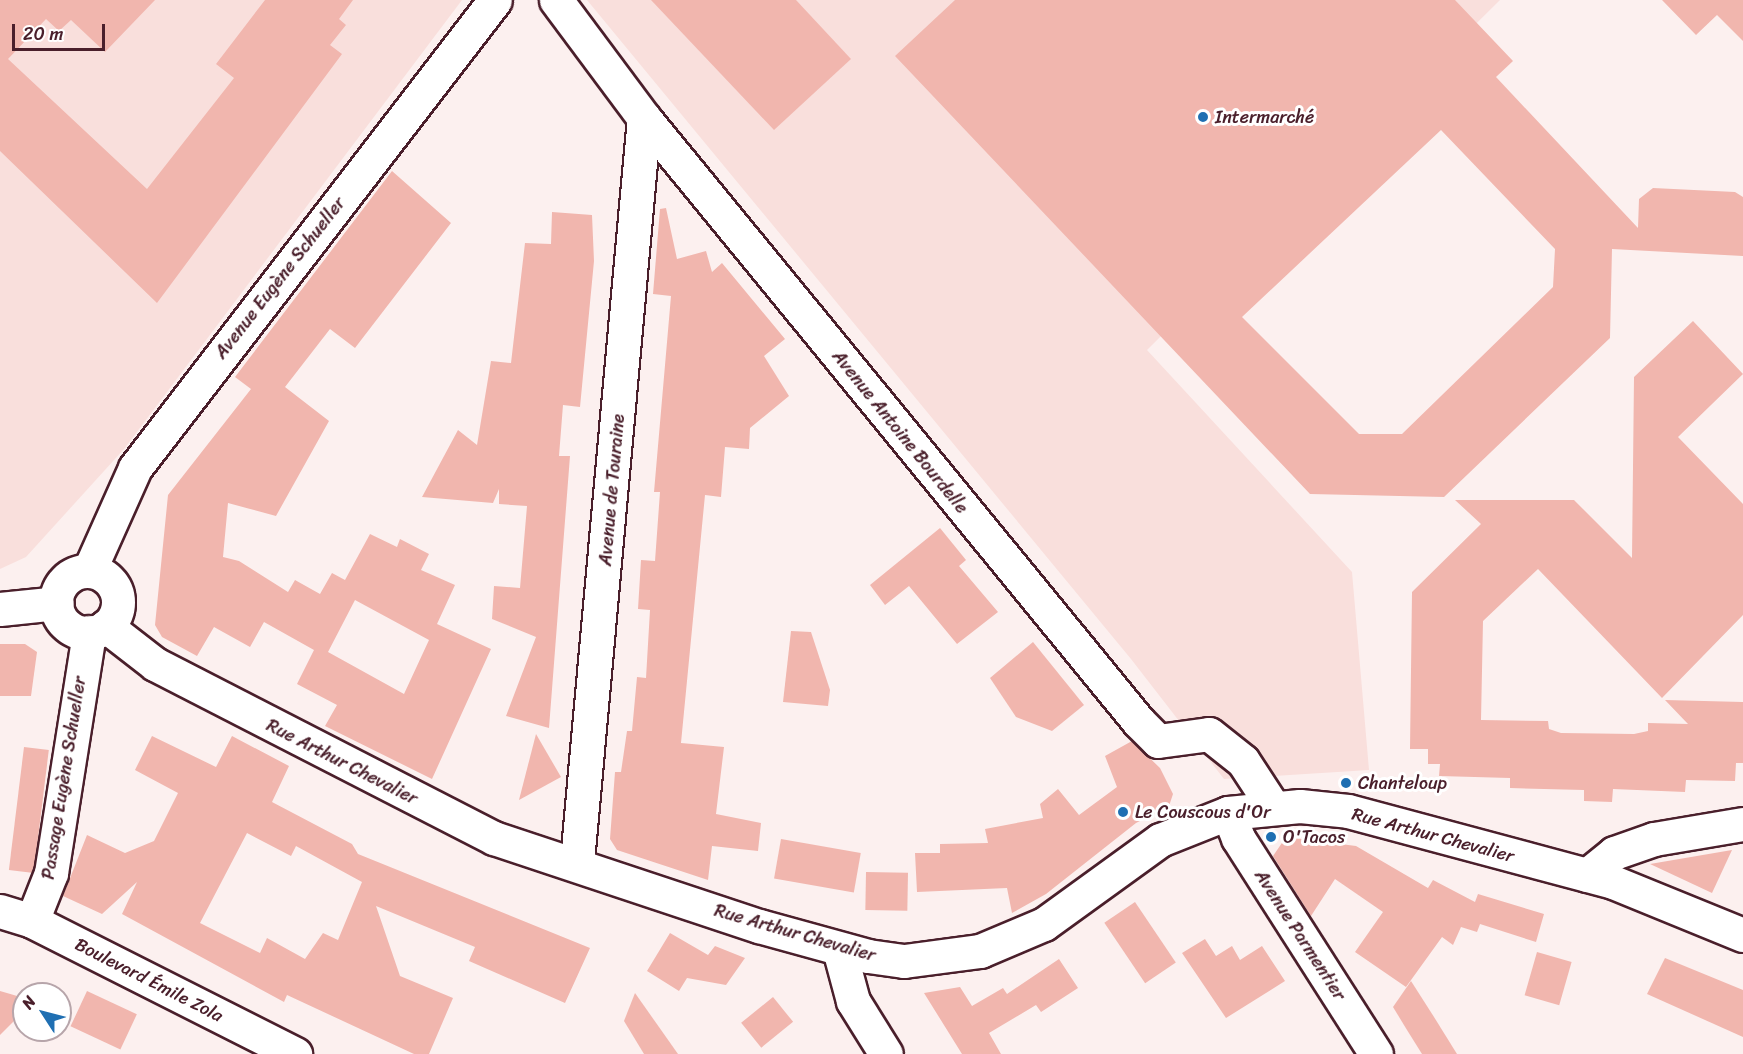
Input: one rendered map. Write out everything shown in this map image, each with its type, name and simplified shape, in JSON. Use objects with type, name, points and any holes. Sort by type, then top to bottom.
[{"type":"street","name":"Avenue Eugène Schueller","points":[[89,571],[135,468],[495,0]]},
{"type":"street","name":"Avenue Antoine Bourdelle","points":[[556,0],[644,118],[1138,721],[1158,741],[1209,734],[1243,761],[1274,807]]},
{"type":"street","name":"Avenue de Touraine","points":[[577,861],[644,118]]},
{"type":"street","points":[[89,571],[106,577],[117,592],[117,611],[98,629],[70,627],[57,603],[70,576],[89,571]]},
{"type":"street","points":[[0,609],[57,603]]},
{"type":"street","name":"Rue Arthur Chevalier","points":[[98,629],[155,664],[300,743],[494,838],[577,861],[839,949],[904,961],[980,951],[1044,924],[1160,840],[1228,813],[1274,807],[1348,811],[1587,875],[1645,892],[1743,935]]},
{"type":"street","name":"Passage Eugène Schueller","points":[[32,921],[51,873],[98,629]]},
{"type":"street","name":"Avenue Parmentier","points":[[1228,813],[1238,838],[1376,1054]]},
{"type":"street","points":[[1587,875],[1614,853],[1654,839],[1743,824]]},
{"type":"street","name":"Boulevard Émile Zola","points":[[0,911],[32,921],[295,1054]]},
{"type":"street","points":[[839,949],[853,1001],[886,1054]]},
{"type":"shaded area","points":[[0,0],[462,0],[124,449],[26,557],[0,569]]},
{"type":"shaded area","points":[[587,0],[1500,0],[1147,350],[1352,572],[1369,770],[1224,779],[1131,659]]},
{"type":"building","points":[[0,0],[155,0],[105,52],[71,20],[59,31],[46,19],[8,59],[147,189],[234,78],[216,64],[265,0],[353,0],[339,19],[346,25],[330,45],[342,54],[157,303],[0,151]]},
{"type":"building","points":[[651,0],[796,0],[851,59],[774,130]]},
{"type":"building","name":"Intermarché","points":[[955,0],[1455,0],[1513,61],[1496,77],[1638,228],[1639,199],[1653,188],[1735,192],[1743,197],[1743,256],[1612,249],[1610,338],[1444,497],[1310,494],[895,56]],"holes":[[[1441,130],[1555,249],[1553,287],[1402,434],[1359,434],[1242,317]]]},
{"type":"building","points":[[1662,0],[1743,0],[1743,41],[1717,15],[1696,35]]},
{"type":"building","points":[[392,171],[451,223],[355,348],[330,329],[285,387],[329,421],[276,516],[228,503],[223,557],[239,561],[288,592],[295,580],[320,594],[332,573],[345,580],[370,534],[397,547],[400,539],[429,554],[421,570],[455,585],[437,624],[491,649],[432,779],[325,726],[337,705],[297,684],[314,650],[264,622],[250,647],[214,627],[197,656],[162,637],[155,625],[168,495],[251,389],[235,377]],"holes":[[[355,600],[429,640],[404,694],[328,652]]]},
{"type":"building","points":[[666,208],[677,259],[706,251],[712,272],[722,263],[785,339],[764,356],[789,396],[750,428],[749,449],[725,447],[721,497],[705,495],[681,743],[724,747],[716,814],[761,823],[758,851],[712,846],[708,880],[617,850],[610,839],[615,772],[621,772],[627,731],[632,731],[637,677],[646,678],[650,610],[638,609],[641,560],[655,561],[660,492],[654,492],[671,296],[653,294],[660,209]]},
{"type":"building","points":[[552,212],[592,215],[594,261],[580,407],[563,405],[559,456],[570,456],[549,728],[506,716],[536,637],[492,619],[494,586],[520,588],[527,506],[499,504],[499,489],[493,503],[422,497],[458,430],[477,445],[491,361],[511,363],[525,243],[551,244]]},
{"type":"building","points":[[1693,321],[1743,374],[1678,437],[1743,504],[1743,615],[1662,698],[1538,569],[1483,621],[1481,720],[1548,721],[1549,729],[1561,733],[1634,734],[1648,731],[1648,723],[1688,724],[1665,700],[1743,702],[1743,763],[1736,763],[1735,781],[1686,780],[1685,792],[1613,789],[1612,802],[1584,801],[1584,790],[1510,788],[1510,778],[1439,776],[1440,764],[1428,764],[1428,749],[1410,749],[1412,592],[1481,524],[1455,500],[1574,500],[1632,558],[1634,377]]},
{"type":"building","points":[[940,528],[966,560],[959,566],[998,612],[957,644],[909,586],[885,605],[870,585]]},
{"type":"building","points":[[791,631],[811,632],[830,690],[828,706],[783,702]]},
{"type":"building","points":[[1033,642],[1084,705],[1052,731],[1016,717],[990,678]]},
{"type":"building","points":[[0,644],[25,644],[37,652],[31,696],[0,696]]},
{"type":"building","points":[[536,734],[561,777],[519,800]]},
{"type":"building","points":[[152,736],[216,767],[232,736],[289,766],[272,802],[352,844],[358,854],[590,948],[565,1003],[469,961],[475,947],[376,906],[400,976],[453,998],[429,1054],[414,1054],[287,995],[284,1002],[122,914],[137,882],[102,914],[63,896],[87,835],[125,853],[154,841],[178,793],[135,770]],"holes":[[[247,833],[291,856],[296,846],[362,882],[338,940],[323,933],[305,959],[267,938],[260,953],[200,923]]]},
{"type":"building","points":[[1132,741],[1160,768],[1173,794],[1169,806],[1136,823],[1046,894],[1012,913],[1007,888],[917,892],[915,853],[940,853],[940,844],[988,843],[985,829],[1043,818],[1040,804],[1058,789],[1079,815],[1117,787],[1105,756]]},
{"type":"building","points":[[24,747],[49,750],[34,873],[9,870]]},
{"type":"building","points":[[1286,837],[1356,846],[1428,888],[1433,880],[1475,902],[1478,894],[1544,914],[1536,942],[1480,924],[1477,932],[1461,927],[1453,945],[1442,937],[1406,987],[1355,952],[1383,912],[1335,879],[1311,916],[1273,856]]},
{"type":"building","points":[[781,839],[861,853],[854,892],[774,878]]},
{"type":"building","points":[[1732,850],[1712,893],[1650,864]]},
{"type":"building","points":[[866,872],[908,873],[907,911],[865,910]]},
{"type":"building","points":[[1135,902],[1176,963],[1145,983],[1104,923]]},
{"type":"building","points":[[670,933],[708,955],[715,946],[745,958],[726,985],[687,978],[679,991],[647,971]]},
{"type":"building","points":[[1205,939],[1216,956],[1232,946],[1240,960],[1262,946],[1285,981],[1226,1018],[1182,953]]},
{"type":"building","points":[[1537,952],[1572,962],[1559,1005],[1525,995]]},
{"type":"building","points":[[1665,958],[1743,990],[1743,1037],[1647,994]]},
{"type":"building","points":[[1059,959],[1078,988],[1041,1012],[1036,1005],[989,1033],[1001,1054],[962,1054],[924,993],[960,987],[972,1006],[1003,988],[1007,994]]},
{"type":"building","points":[[1411,981],[1457,1054],[1422,1054],[1393,1007]]},
{"type":"building","points":[[0,991],[12,994],[12,1023],[0,1035]]},
{"type":"building","points":[[87,991],[137,1014],[120,1050],[72,1027]]},
{"type":"building","points":[[635,993],[678,1054],[644,1054],[624,1021]]},
{"type":"building","points":[[773,997],[793,1022],[761,1048],[741,1023]]},
{"type":"place","name":"Intermarché","points":[[1203,117]]},
{"type":"place","name":"Chanteloup","points":[[1346,783]]},
{"type":"place","name":"Le Couscous d'Or","points":[[1123,812]]},
{"type":"place","name":"O'Tacos","points":[[1271,837]]}]
